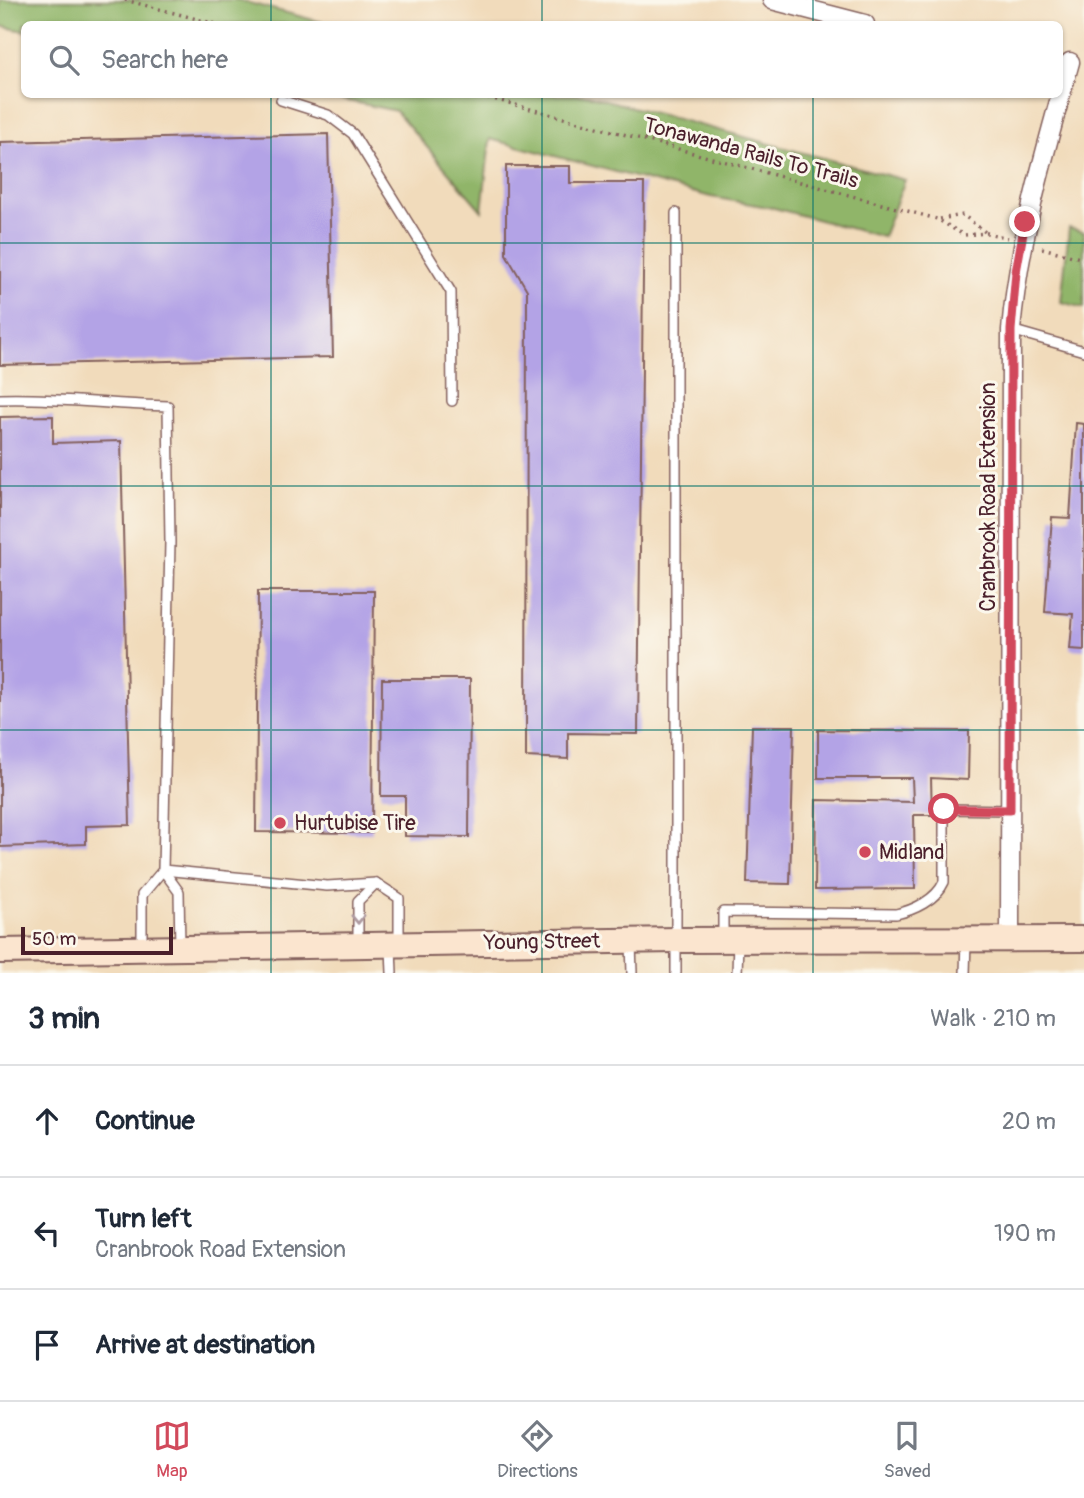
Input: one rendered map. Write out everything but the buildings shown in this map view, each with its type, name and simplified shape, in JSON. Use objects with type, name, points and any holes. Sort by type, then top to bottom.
[{"type":"street","points":[[772,0],[809,5],[856,21]]},
{"type":"street","name":"Cranbrook Road Extension","points":[[1063,89],[1071,61]]},
{"type":"street","name":"Cranbrook Road Extension","points":[[1010,938],[1011,330],[1016,272],[1025,222],[1060,98]]},
{"type":"street","name":"Young Street","points":[[0,951],[676,940],[1084,939]]},
{"type":"lane","points":[[281,100],[328,115],[353,134],[451,292],[452,401]]},
{"type":"lane","points":[[676,213],[676,973]]},
{"type":"lane","points":[[1011,330],[1084,351]]},
{"type":"lane","points":[[0,398],[55,397],[122,405],[168,405],[170,542],[163,870],[179,892],[180,948]]},
{"type":"lane","points":[[737,973],[723,912],[896,914],[910,911],[941,890],[944,882],[944,809],[1010,810]]},
{"type":"lane","points":[[163,870],[327,886],[376,883],[399,898],[392,973]]},
{"type":"lane","points":[[142,949],[142,895],[163,870]]},
{"type":"lane","points":[[358,946],[358,901],[376,883]]},
{"type":"lane","points":[[965,973],[966,939]]},
{"type":"lane","points":[[631,941],[632,973]]},
{"type":"path","points":[[125,0],[205,21]]},
{"type":"path","name":"Tonawanda Rails To Trails","points":[[490,98],[937,219],[964,235],[987,233],[1009,239]]},
{"type":"path","name":"Tonawanda Rails To Trails","points":[[937,219],[963,215],[987,233]]},
{"type":"path","points":[[1036,246],[1084,259]]},
{"type":"green space","points":[[0,0],[238,0],[318,21],[21,21],[21,30],[0,26]]},
{"type":"green space","points":[[334,98],[598,98],[905,180],[883,237],[774,208],[711,197],[490,139],[482,211],[396,111]]},
{"type":"green space","points":[[1069,228],[1084,232],[1084,308],[1061,302]]},
{"type":"place","name":"Hurtubise Tire","points":[[280,823]]},
{"type":"place","name":"Midland","points":[[865,852]]},
{"type":"route","points":[[944,809],[1010,810],[1011,330],[1016,272],[1025,222]]}]
